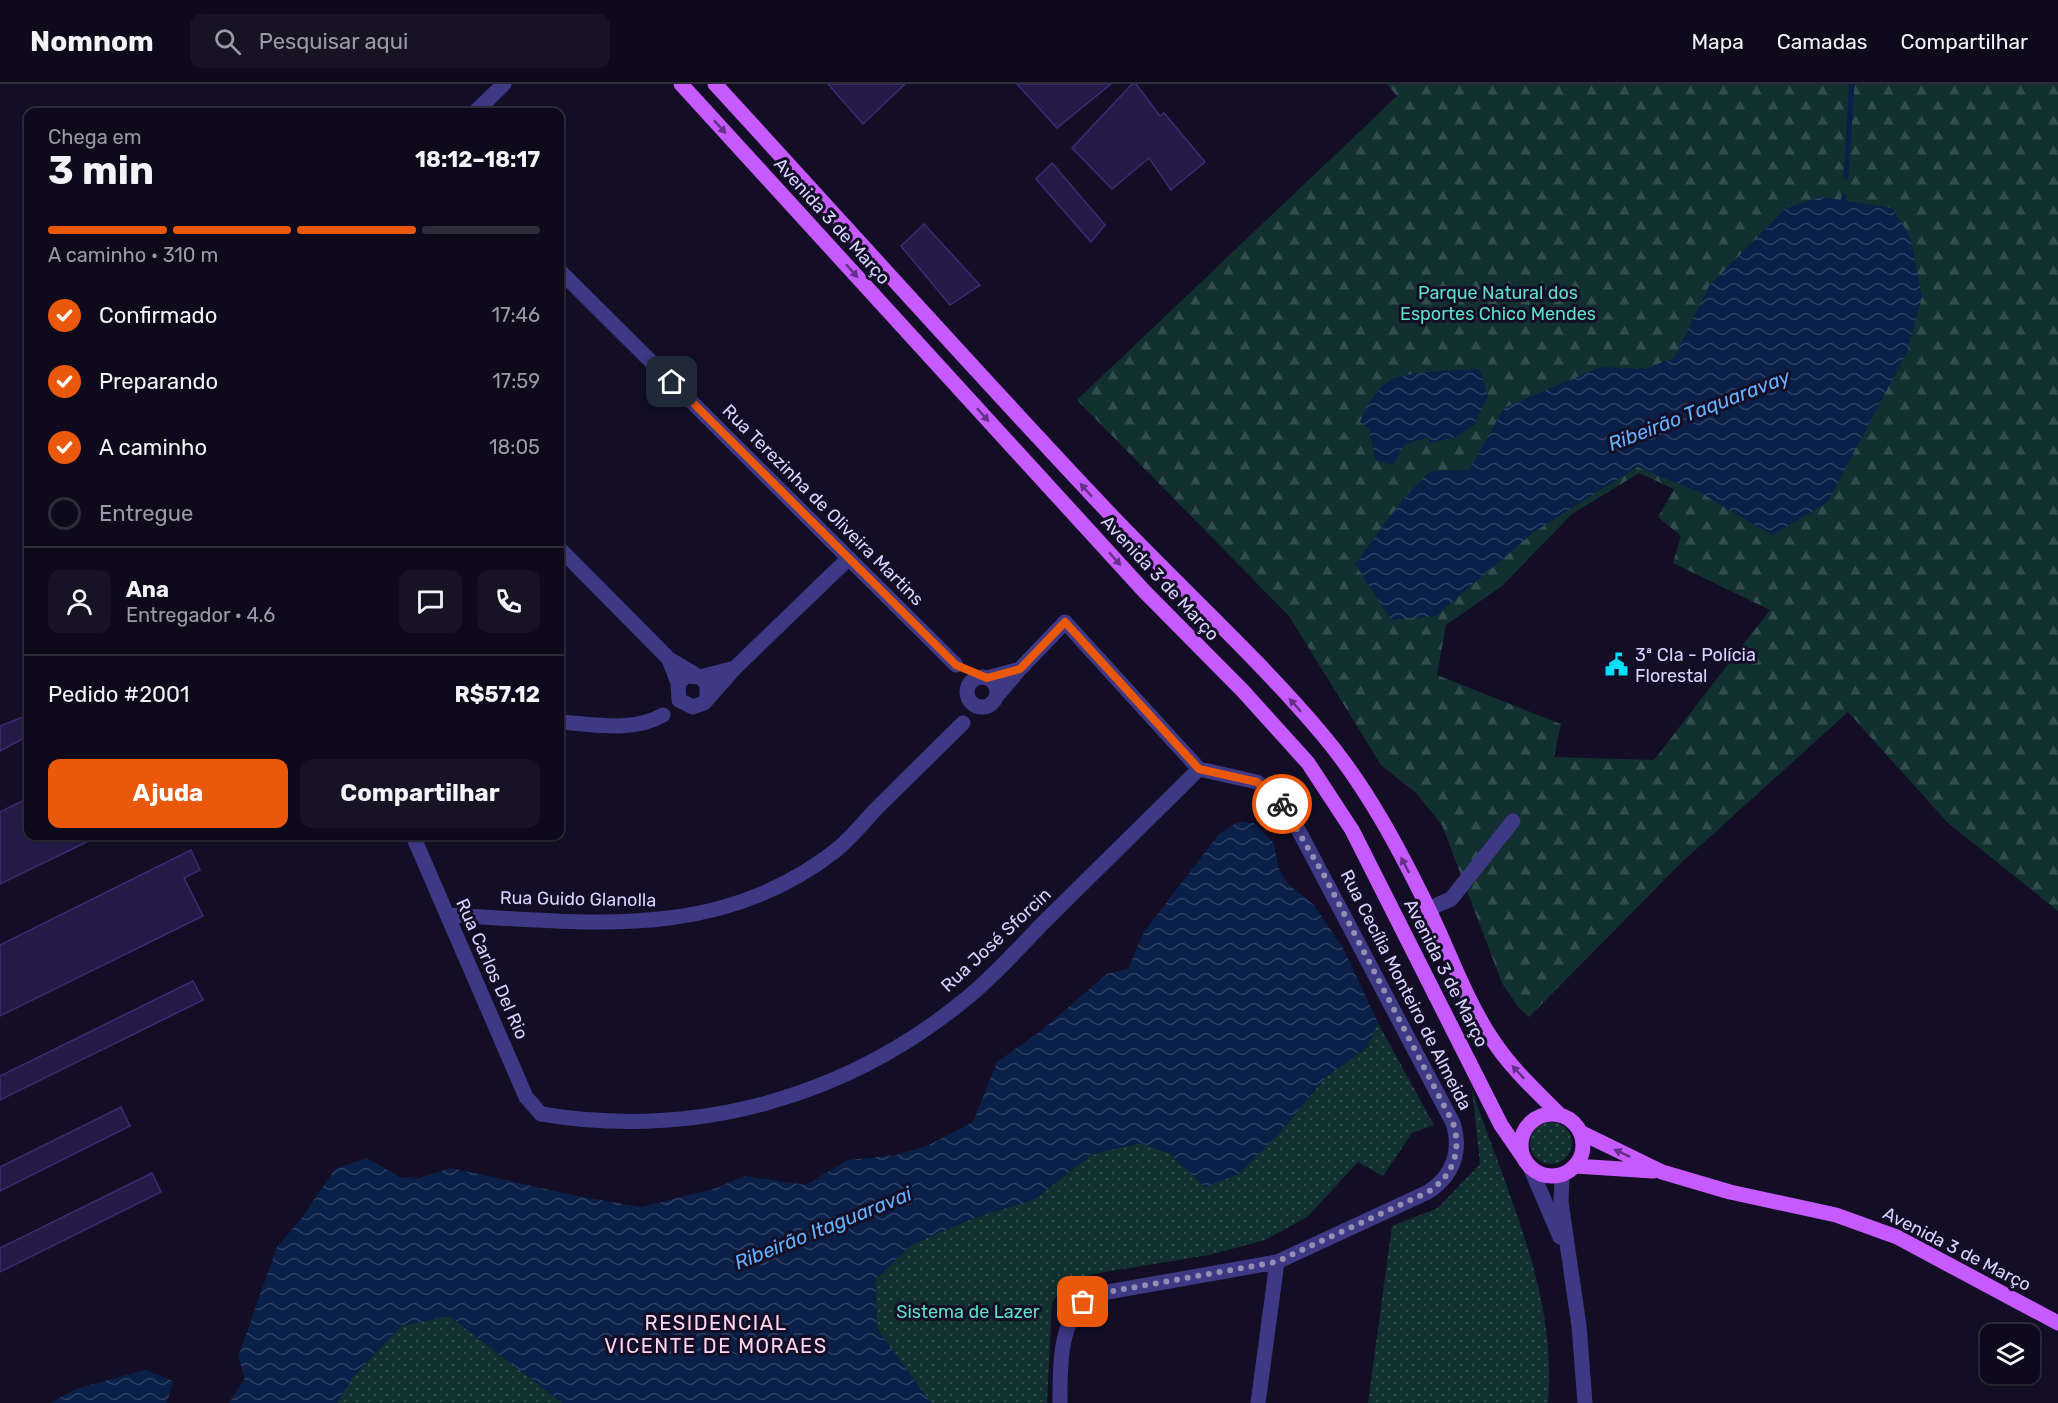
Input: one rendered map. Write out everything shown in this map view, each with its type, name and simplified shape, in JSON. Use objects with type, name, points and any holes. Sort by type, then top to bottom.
[{"type":"main road","name":"Avenida 3 de Março","points":[[681,84],[1144,591],[1243,691],[1308,763],[1352,830],[1501,1125],[1527,1164]]},
{"type":"main road","name":"Avenida 3 de Março","points":[[715,84],[1094,498],[1265,672],[1322,734],[1351,771],[1385,828],[1428,909],[1477,1016],[1509,1063],[1559,1114]]},
{"type":"main road","points":[[1559,1114],[1573,1121],[1582,1133],[1583,1151],[1569,1171],[1545,1175],[1527,1164],[1521,1143],[1528,1124],[1542,1115],[1559,1114]]},
{"type":"main road","name":"Avenida 3 de Março","points":[[1582,1133],[1662,1172],[1730,1191],[1836,1215],[1897,1237],[2058,1323]]},
{"type":"main road","name":"Avenida 3 de Março","points":[[1569,1171],[1662,1172]]},
{"type":"street","points":[[479,108],[504,84]]},
{"type":"street","name":"Rua Terezinha de Oliveira Martins","points":[[564,275],[956,665],[985,678]]},
{"type":"street","points":[[564,553],[669,659],[707,684],[707,698]]},
{"type":"street","points":[[564,722],[622,726],[649,723],[693,707],[707,698],[849,558]]},
{"type":"street","name":"Rua Guido Glanolla","points":[[447,915],[615,923],[652,921],[702,915],[783,884],[836,850],[963,723],[991,701],[1065,622],[1199,769]]},
{"type":"street","points":[[669,659],[682,704],[693,707]]},
{"type":"street","name":"Rua Terezinha de Oliveira Martins","points":[[956,665],[968,694]]},
{"type":"street","points":[[663,716],[677,686],[686,676],[698,676],[735,668]]},
{"type":"street","points":[[963,723],[968,694],[974,680],[1020,669]]},
{"type":"street","points":[[968,694],[976,706],[991,701],[995,685],[985,678]]},
{"type":"street","name":"Rua José Sforcin","points":[[541,1114],[631,1123],[683,1120],[733,1112],[786,1098],[864,1066],[907,1042],[973,993],[1199,769]]},
{"type":"street","name":"Rua Cecília Monteiro de Almeida","points":[[1060,1403],[1065,1341],[1072,1316],[1083,1302],[1102,1293],[1276,1262],[1436,1187],[1448,1175],[1455,1161],[1456,1134],[1325,877],[1290,814],[1278,799],[1257,782],[1199,769]]},
{"type":"street","points":[[1428,909],[1451,899],[1513,821]]},
{"type":"street","name":"Rua Carlos Del Rio","points":[[415,840],[526,1096],[541,1114]]},
{"type":"street","points":[[1527,1164],[1558,1232],[1572,1272]]},
{"type":"street","points":[[1569,1171],[1561,1202],[1572,1272],[1585,1403]]},
{"type":"street","points":[[1258,1403],[1276,1262]]},
{"type":"green space","name":"Parque Natural dos Esportes Chico Mendes","points":[[1387,84],[2058,84],[2058,911],[1948,823],[1848,712],[1681,863],[1529,1017],[1519,1008],[1502,983],[1442,825],[1416,793],[1381,765],[1289,616],[1077,400],[1397,96]],"holes":[[[1639,473],[1674,489],[1658,517],[1681,536],[1673,563],[1770,610],[1654,760],[1554,757],[1561,724],[1437,675],[1446,625],[1502,586],[1572,514]]]},
{"type":"green space","name":"Sistema de Lazer","points":[[1378,1023],[1434,1125],[1412,1133],[1383,1176],[1358,1162],[1307,1217],[1265,1240],[1209,1255],[1093,1274],[1064,1285],[1052,1303],[1047,1403],[931,1403],[877,1329],[875,1280],[910,1245],[974,1218],[1035,1199],[1092,1154],[1140,1143],[1169,1153],[1205,1187],[1280,1132],[1326,1077],[1367,1047]]},
{"type":"green space","points":[[1472,1090],[1514,1205],[1537,1283],[1545,1322],[1549,1362],[1548,1403],[1368,1403],[1392,1226],[1438,1208],[1480,1164]]},
{"type":"green space","points":[[1551,1122],[1566,1128],[1572,1143],[1566,1158],[1551,1164],[1536,1158],[1530,1143],[1536,1128]]},
{"type":"green space","points":[[449,1316],[563,1403],[337,1403],[352,1378],[401,1326]]},
{"type":"water","points":[[1821,197],[1892,208],[1910,236],[1922,297],[1907,352],[1827,503],[1772,535],[1699,492],[1637,467],[1534,532],[1436,616],[1391,620],[1355,564],[1402,500],[1430,471],[1469,470],[1504,408],[1601,367],[1645,369],[1674,358],[1709,286],[1786,208]]},
{"type":"water","points":[[1480,369],[1488,397],[1473,426],[1456,437],[1431,443],[1426,438],[1404,445],[1393,465],[1375,460],[1369,429],[1360,422],[1379,389],[1389,381],[1406,375]]},
{"type":"water","name":"Ribeirão Itaguaravai","points":[[1238,822],[1254,823],[1274,843],[1278,867],[1288,884],[1314,905],[1344,950],[1378,1023],[1367,1047],[1326,1077],[1280,1132],[1239,1174],[1205,1187],[1169,1153],[1140,1143],[1092,1154],[1035,1199],[974,1218],[911,1245],[875,1280],[877,1329],[931,1403],[563,1403],[449,1316],[401,1326],[352,1378],[337,1403],[229,1403],[245,1378],[238,1357],[277,1247],[301,1219],[335,1169],[367,1158],[400,1177],[419,1178],[451,1168],[577,1196],[641,1207],[717,1188],[744,1176],[806,1185],[848,1160],[896,1155],[929,1145],[973,1122],[997,1062],[1041,1031],[1107,974],[1128,969],[1144,932],[1219,834]]},
{"type":"water","points":[[145,1370],[173,1381],[167,1403],[50,1403],[75,1389]]},
{"type":"building","points":[[828,84],[905,84],[863,124]]},
{"type":"building","points":[[1017,84],[1111,84],[1057,128]]},
{"type":"building","points":[[1132,84],[1136,84],[1160,116],[1164,113],[1205,162],[1171,190],[1149,158],[1112,189],[1072,148]]},
{"type":"building","points":[[1052,163],[1105,225],[1091,242],[1036,179]]},
{"type":"building","points":[[924,224],[980,285],[950,305],[901,246]]},
{"type":"building","points":[[24,717],[24,738],[0,751],[0,726]]},
{"type":"building","points":[[24,800],[24,840],[91,840],[0,884],[0,812]]},
{"type":"building","points":[[191,850],[200,870],[184,878],[203,916],[0,1016],[0,945]]},
{"type":"building","points":[[193,981],[203,1000],[0,1100],[0,1076]]},
{"type":"building","points":[[121,1107],[130,1126],[0,1191],[0,1167]]},
{"type":"building","points":[[152,1173],[161,1192],[0,1272],[0,1248]]},
{"type":"waterway","name":"Ribeirão Taquaravay","points":[[1846,177],[1852,84]]},
{"type":"waterway","name":"Ribeirão Taquaravay","points":[[1843,207],[1844,196]]},
{"type":"way so far","points":[[1083,1302],[1102,1293],[1276,1262],[1428,1192],[1443,1181],[1455,1161],[1457,1147],[1453,1123],[1325,877],[1290,814],[1282,804]]},
{"type":"place","name":"3ª CIa - Polícia Florestal","points":[[1617,665]]},
{"type":"district","name":"RESIDENCIAL VICENTE DE MORAES","points":[[716,1334]]},
{"type":"route","points":[[672,382],[956,665],[987,678],[1020,669],[1065,622],[1199,769],[1257,782],[1282,804]]}]
